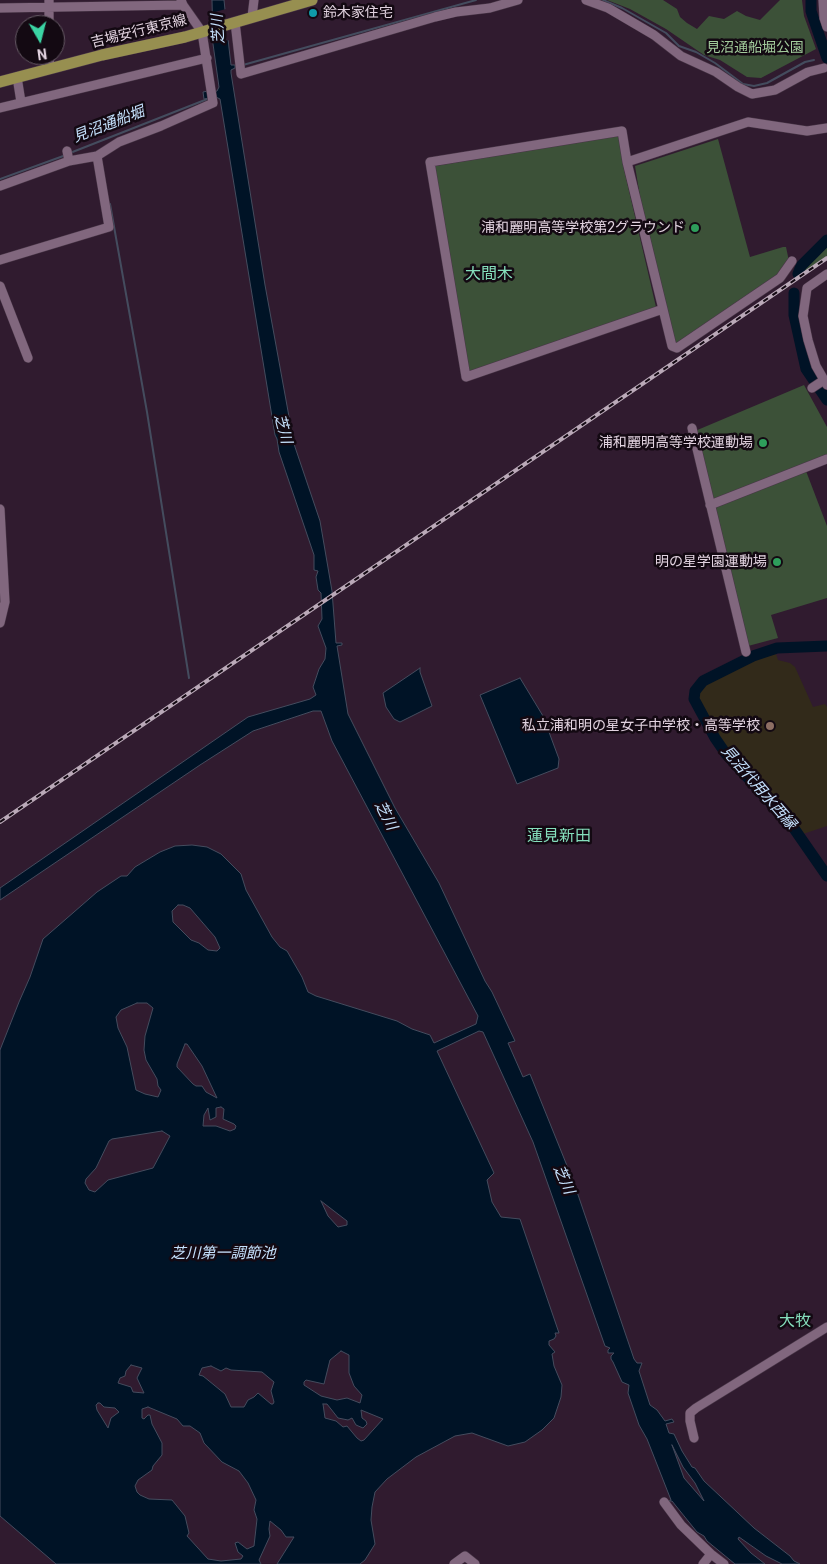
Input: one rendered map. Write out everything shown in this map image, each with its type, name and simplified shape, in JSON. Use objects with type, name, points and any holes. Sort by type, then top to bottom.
[{"type":"main road","name":"吉場安行東京線","points":[[0,82],[203,32],[312,0]]},
{"type":"street","points":[[252,18],[254,0]]},
{"type":"street","points":[[234,23],[241,74],[435,17],[456,12],[490,8],[518,0]]},
{"type":"street","points":[[586,0],[602,5],[654,35],[681,56],[710,69],[752,94],[775,90],[808,72],[824,68]]},
{"type":"street","points":[[823,0],[824,18],[827,27]]},
{"type":"street","points":[[0,8],[49,4],[182,3],[203,32],[213,103],[119,142],[97,156],[69,161],[0,186]]},
{"type":"street","points":[[0,108],[207,58]]},
{"type":"street","points":[[50,65],[50,69]]},
{"type":"street","points":[[17,77],[21,102]]},
{"type":"street","points":[[627,162],[748,122],[807,131],[827,128]]},
{"type":"street","points":[[663,309],[466,377],[430,162],[622,131],[627,162],[663,309],[672,346],[677,348],[780,278],[792,261]]},
{"type":"street","points":[[67,150],[69,161]]},
{"type":"street","points":[[0,260],[109,227],[97,156]]},
{"type":"street","points":[[812,388],[825,382],[816,366],[803,316],[807,288],[827,274]]},
{"type":"street","points":[[1,291],[3,304],[28,358]]},
{"type":"street","points":[[692,428],[746,652]]},
{"type":"street","points":[[710,505],[827,459]]},
{"type":"street","points":[[0,509],[4,602],[0,623]]},
{"type":"street","points":[[694,1438],[690,1413],[827,1327]]},
{"type":"street","points":[[664,1502],[681,1525],[724,1564]]},
{"type":"street","points":[[703,1564],[711,1554]]},
{"type":"street","points":[[454,1564],[466,1556],[475,1564]]},
{"type":"shaded area","name":"私立浦和明の星女子中学校・高等学校","points":[[776,654],[778,660],[790,663],[795,667],[813,707],[825,704],[827,707],[827,826],[803,834],[722,744],[699,702],[701,690],[709,683],[734,668]]},
{"type":"green space","name":"見沼通船堀公園","points":[[607,0],[663,0],[677,9],[680,17],[697,29],[709,16],[724,19],[737,11],[760,20],[780,0],[802,0],[804,16],[816,49],[761,78],[747,77],[720,60],[704,55],[666,29],[630,9]]},
{"type":"green space","points":[[619,135],[624,169],[656,307],[468,374],[435,166]]},
{"type":"green space","name":"浦和麗明高等学校第2グラウンド","points":[[718,139],[750,257],[786,247],[789,261],[776,277],[677,344],[675,343],[642,209],[635,166]]},
{"type":"green space","points":[[827,247],[827,256],[805,271],[805,268]]},
{"type":"green space","name":"浦和麗明高等学校運動場","points":[[804,385],[827,427],[827,456],[712,501],[695,431]]},
{"type":"green space","name":"明の星学園運動場","points":[[806,471],[827,526],[827,598],[771,615],[778,638],[748,646],[714,508]]},
{"type":"water","name":"芝川第一調節池","points":[[212,0],[224,0],[231,65],[235,65],[231,73],[265,285],[294,444],[320,521],[332,591],[336,643],[342,643],[342,645],[337,646],[348,714],[395,808],[439,883],[492,992],[515,1041],[508,1043],[523,1077],[530,1074],[574,1183],[634,1359],[637,1363],[642,1363],[639,1371],[650,1405],[657,1410],[665,1421],[672,1419],[674,1422],[666,1424],[669,1433],[674,1434],[692,1467],[695,1468],[704,1481],[754,1528],[800,1564],[782,1564],[766,1556],[739,1537],[738,1539],[751,1553],[765,1564],[735,1564],[697,1532],[672,1501],[669,1501],[671,1500],[647,1439],[639,1425],[628,1393],[629,1385],[622,1382],[611,1359],[614,1353],[608,1353],[610,1348],[605,1346],[533,1142],[483,1032],[479,1031],[437,1051],[494,1173],[487,1180],[492,1202],[501,1217],[520,1219],[559,1333],[555,1333],[554,1339],[549,1341],[549,1345],[555,1352],[552,1354],[554,1366],[562,1385],[561,1397],[554,1418],[542,1430],[525,1442],[508,1446],[472,1433],[455,1436],[416,1457],[387,1479],[375,1492],[371,1520],[375,1544],[365,1560],[360,1564],[277,1564],[294,1537],[286,1537],[270,1521],[270,1536],[259,1560],[261,1564],[56,1564],[0,1516],[0,1050],[30,977],[43,939],[97,892],[121,876],[127,876],[135,867],[160,852],[175,846],[192,845],[207,847],[221,854],[241,874],[246,890],[272,937],[280,947],[287,951],[308,992],[397,1021],[412,1029],[430,1035],[434,1043],[476,1024],[478,1016],[332,741],[321,711],[313,711],[253,731],[0,900],[0,888],[248,717],[310,699],[316,695],[313,687],[319,669],[325,659],[326,648],[318,626],[322,619],[321,593],[318,590],[316,577],[318,571],[314,570],[314,555],[275,435],[220,99],[216,97],[204,99],[203,92],[214,92],[219,87],[213,44]],"holes":[[[178,905],[190,908],[215,937],[220,948],[217,951],[208,950],[191,940],[173,922],[172,911]],[[137,1003],[147,1003],[153,1008],[145,1036],[144,1050],[146,1060],[161,1090],[158,1097],[136,1090],[127,1047],[118,1028],[116,1017],[121,1010]],[[185,1044],[187,1044],[202,1066],[217,1098],[206,1092],[202,1086],[193,1084],[177,1067]],[[221,1107],[224,1109],[223,1119],[236,1126],[235,1129],[230,1131],[216,1126],[203,1126],[204,1115],[208,1108],[210,1120],[216,1117],[216,1108]],[[162,1131],[170,1136],[153,1168],[108,1180],[95,1192],[89,1190],[85,1183],[86,1179],[96,1168],[109,1141]],[[321,1201],[347,1221],[347,1225],[338,1227],[328,1216]],[[341,1351],[349,1355],[349,1373],[354,1386],[362,1395],[360,1403],[347,1398],[337,1400],[321,1396],[304,1385],[306,1380],[324,1384],[330,1360]],[[131,1365],[142,1368],[137,1378],[144,1393],[133,1392],[131,1387],[118,1383],[120,1378],[125,1376],[126,1371]],[[211,1366],[221,1371],[226,1368],[262,1372],[274,1382],[271,1391],[274,1402],[271,1404],[258,1393],[248,1400],[244,1407],[231,1407],[225,1394],[203,1376],[199,1375],[202,1368]],[[98,1403],[104,1407],[115,1408],[119,1412],[111,1418],[108,1428],[97,1410],[96,1405]],[[323,1404],[327,1404],[338,1418],[348,1420],[352,1418],[356,1425],[363,1428],[367,1424],[362,1418],[361,1410],[383,1419],[361,1441],[347,1426],[343,1427],[336,1421],[325,1418]],[[148,1407],[177,1419],[183,1426],[190,1426],[200,1433],[204,1443],[222,1462],[239,1471],[248,1483],[256,1500],[254,1510],[257,1519],[254,1546],[247,1549],[238,1542],[235,1543],[238,1552],[243,1556],[241,1559],[221,1561],[208,1559],[187,1536],[189,1533],[185,1516],[172,1500],[149,1499],[137,1492],[135,1486],[138,1480],[152,1470],[162,1455],[162,1443],[152,1424],[150,1415],[144,1419],[142,1418],[142,1409]],[[672,1445],[683,1467],[695,1483],[704,1501],[684,1478]]]},
{"type":"water","points":[[420,668],[432,706],[400,722],[394,719],[386,707],[383,693]]},
{"type":"water","points":[[520,678],[543,716],[559,759],[558,768],[517,784],[480,695]]},
{"type":"pier","points":[[226,9],[230,40],[210,43],[211,13]]},
{"type":"waterway","name":"見沼通船堀","points":[[243,65],[476,0]]},
{"type":"waterway","name":"見沼通船堀","points":[[603,0],[622,8],[666,33],[679,46],[696,52],[715,63],[743,84],[754,86],[767,83],[805,62],[814,60]]},
{"type":"waterway","name":"見沼代用水西縁","points":[[811,0],[811,11],[827,58]]},
{"type":"waterway","name":"見沼通船堀","points":[[70,153],[210,98]]},
{"type":"waterway","name":"見沼通船堀","points":[[0,179],[66,155]]},
{"type":"waterway","points":[[110,204],[147,412],[189,678]]},
{"type":"waterway","name":"見沼代用水西縁","points":[[798,274],[801,266],[827,240]]},
{"type":"waterway","name":"見沼代用水西縁","points":[[794,293],[794,315],[806,369],[827,400]]},
{"type":"waterway","name":"見沼代用水西縁","points":[[827,646],[777,648],[753,656],[703,681],[695,691],[694,699],[726,754],[793,827],[827,876]]},
{"type":"railway","points":[[0,822],[827,258]]},
{"type":"place","name":"鈴木家住宅","points":[[313,13]]},
{"type":"place","name":"浦和麗明高等学校第2グラウンド","points":[[695,228]]},
{"type":"place","name":"浦和麗明高等学校運動場","points":[[763,443]]},
{"type":"place","name":"明の星学園運動場","points":[[777,562]]},
{"type":"place","name":"私立浦和明の星女子中学校・高等学校","points":[[770,726]]},
{"type":"district","name":"大間木","points":[[489,275]]},
{"type":"district","name":"蓮見新田","points":[[559,837]]},
{"type":"district","name":"大牧","points":[[795,1322]]},
{"type":"water label","name":"芝川","points":[[219,29]]},
{"type":"water label","name":"芝川","points":[[282,429]]},
{"type":"water label","name":"芝川","points":[[385,816]]},
{"type":"water label","name":"芝川","points":[[563,1180]]}]
